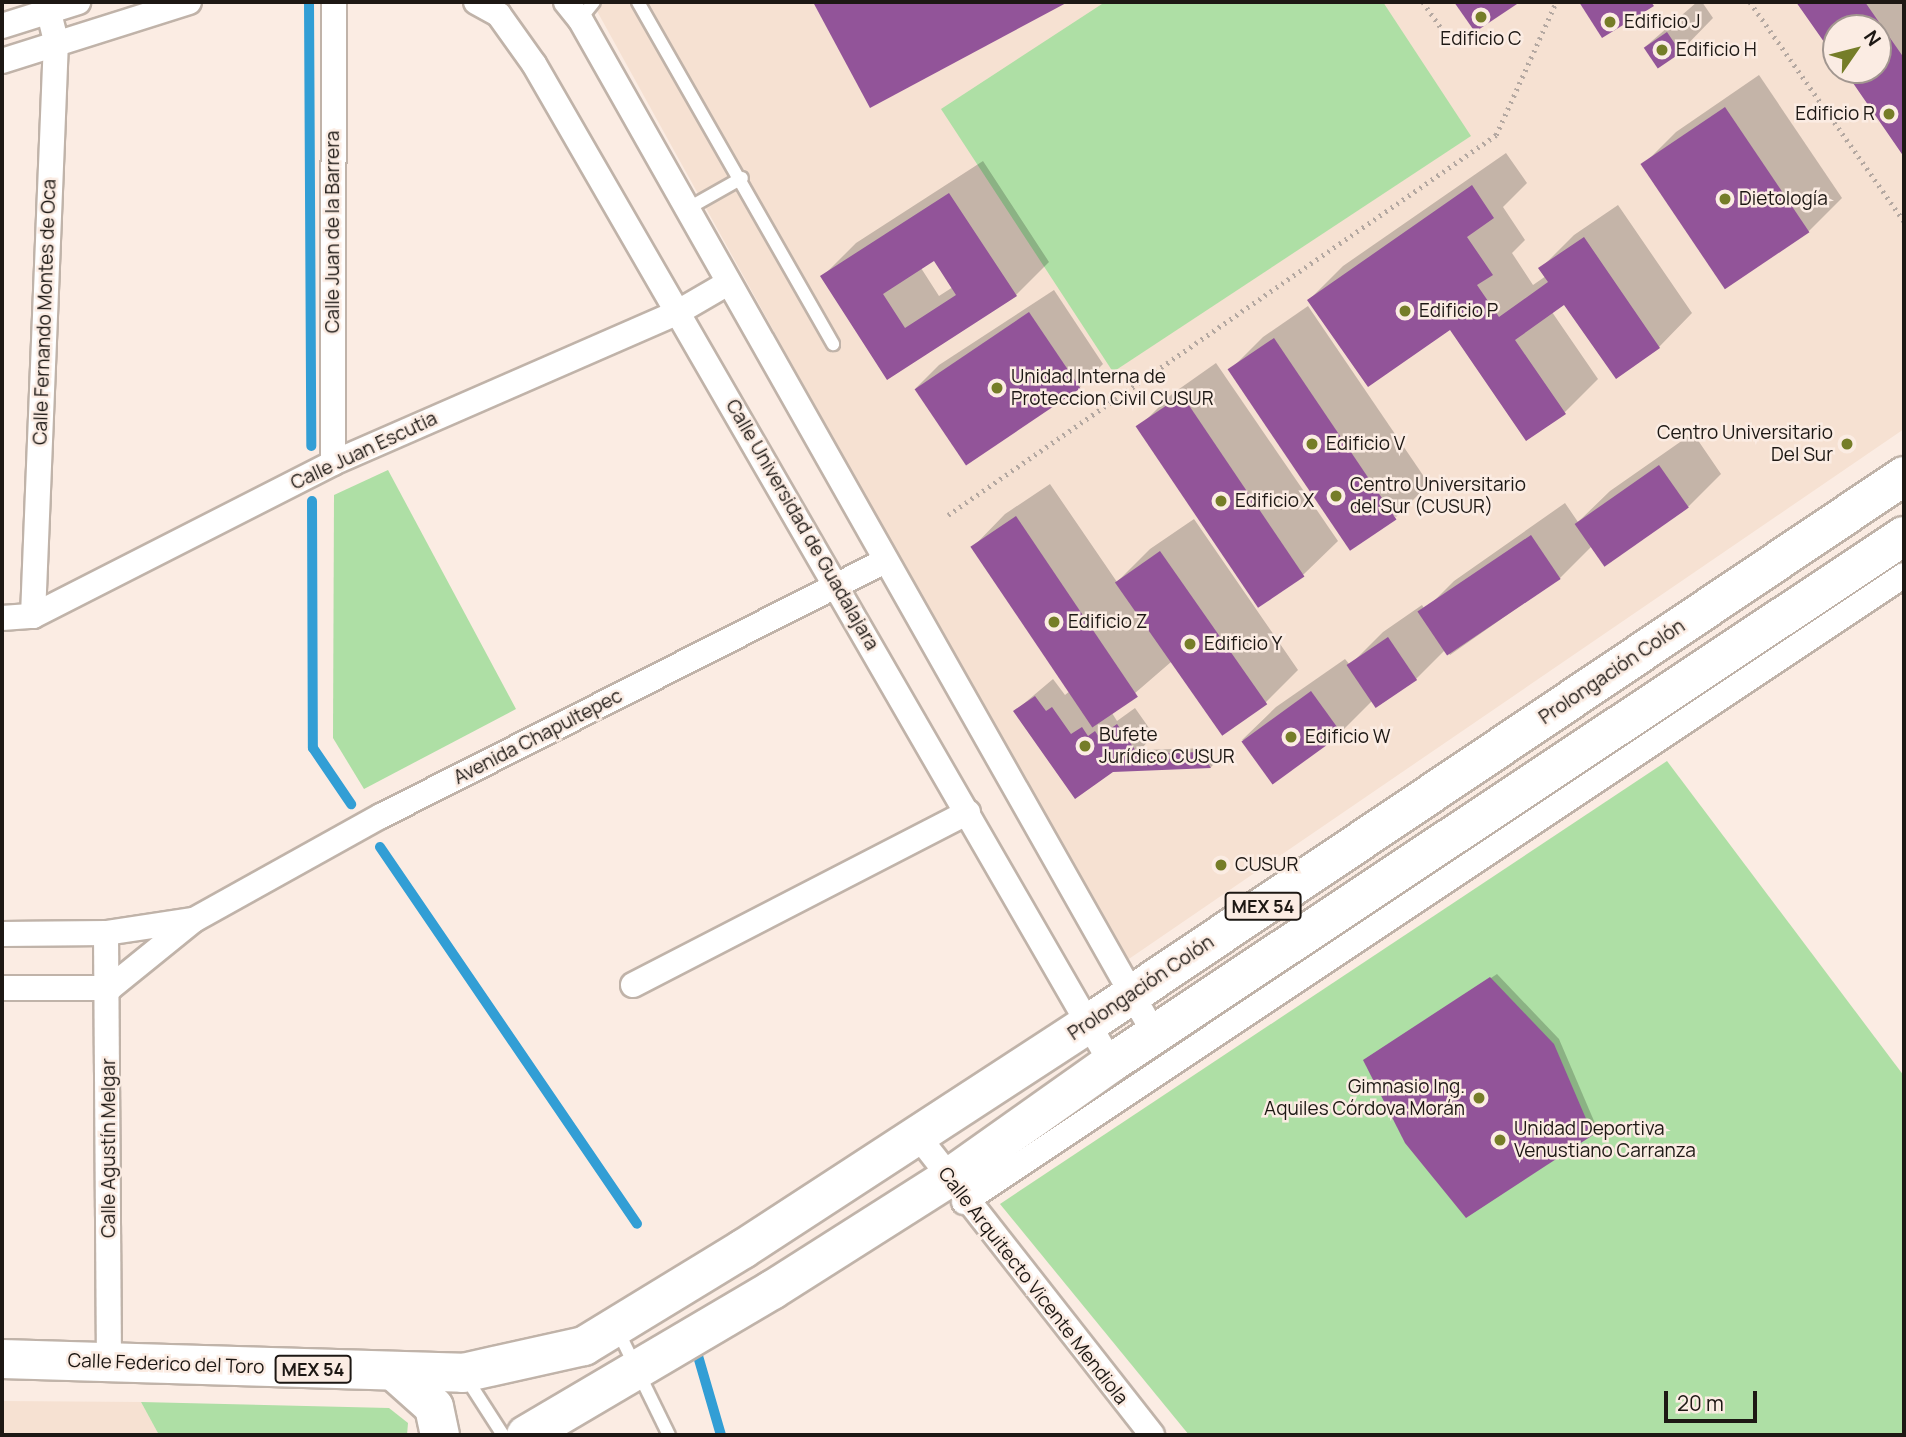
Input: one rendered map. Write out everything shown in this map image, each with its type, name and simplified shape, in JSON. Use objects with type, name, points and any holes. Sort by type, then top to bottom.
[{"type":"main road","name":"Prolongación Colón","points":[[617,1328],[1088,1024],[1904,476]]},
{"type":"main road","name":"MEX 54","points":[[526,1435],[956,1190],[1111,1063],[1904,536]]},
{"type":"main road","name":"Calle Federico del Toro","points":[[2,1359],[463,1373],[584,1346],[617,1328]]},
{"type":"main road","points":[[395,1371],[434,1407],[440,1435]]},
{"type":"street","points":[[2,26],[78,2]]},
{"type":"street","points":[[2,61],[57,41],[189,2]]},
{"type":"street","name":"Calle Juan de la Barrera","points":[[333,463],[334,2]]},
{"type":"street","name":"Calle Universidad de Guadalajara","points":[[476,2],[499,15],[534,64],[838,586],[1111,1063]]},
{"type":"street","points":[[580,7],[728,283],[1155,1035]]},
{"type":"street","name":"Calle Fernando Montes de Oca","points":[[33,616],[57,41],[48,10]]},
{"type":"street","name":"Calle Juan Escutia","points":[[2,618],[33,616],[333,463],[678,312],[728,283]]},
{"type":"street","name":"Avenida Chapultepec","points":[[110,988],[194,920],[381,816],[885,561]]},
{"type":"street","points":[[956,1190],[1904,575]]},
{"type":"street","points":[[633,985],[968,812]]},
{"type":"street","name":"Avenida Chapultepec","points":[[2,934],[106,933],[194,920]]},
{"type":"street","name":"Calle Agustín Melgar","points":[[106,933],[110,988],[108,1362]]},
{"type":"street","points":[[2,988],[110,988]]},
{"type":"street","name":"Calle Arquitecto Vicente Mendiola","points":[[917,1135],[956,1190],[1152,1435]]},
{"type":"lane","points":[[638,2],[742,178],[833,344]]},
{"type":"lane","points":[[687,209],[742,178]]},
{"type":"lane","points":[[617,1328],[669,1435]]},
{"type":"lane","points":[[463,1373],[503,1435]]},
{"type":"path","points":[[1423,2],[1443,32]]},
{"type":"path","points":[[948,515],[1496,135],[1556,2]]},
{"type":"path","points":[[1750,2],[1904,221]]},
{"type":"shaded area","name":"Centro Universitario del Sur (CUSUR)","points":[[592,2],[1904,2],[1904,429],[1123,963]]},
{"type":"shaded area","points":[[2,1401],[141,1402],[159,1435],[2,1435]]},
{"type":"green space","points":[[1105,2],[1383,2],[1471,136],[1113,372],[941,109]]},
{"type":"green space","points":[[388,470],[516,709],[364,789],[333,738],[334,495]]},
{"type":"green space","name":"Unidad Deportiva Venustiano Carranza","points":[[1667,761],[1904,1076],[1904,1435],[1189,1435],[1000,1204]]},
{"type":"green space","points":[[141,1402],[389,1408],[408,1423],[407,1435],[159,1435]]},
{"type":"building","points":[[813,2],[1068,2],[870,108]]},
{"type":"building","name":"Edificio C","points":[[1454,2],[1520,2],[1475,32]]},
{"type":"building","name":"Edificio J","points":[[1579,2],[1651,2],[1654,6],[1602,38]]},
{"type":"building","points":[[1796,2],[1865,2],[1873,14],[1822,14],[1822,39]]},
{"type":"building","name":"Edificio H","points":[[1667,32],[1681,53],[1658,68],[1644,48]]},
{"type":"building","points":[[1892,41],[1904,58],[1904,157],[1854,84],[1892,84]]},
{"type":"building","name":"Dietología","points":[[1725,107],[1809,232],[1725,289],[1640,164]]},
{"type":"building","name":"Edificio P","points":[[1472,185],[1494,218],[1467,237],[1493,275],[1477,285],[1499,317],[1548,282],[1538,268],[1584,237],[1660,348],[1616,379],[1564,305],[1515,340],[1566,414],[1526,441],[1450,330],[1368,387],[1307,300]]},
{"type":"building","points":[[949,193],[1017,296],[887,380],[820,276]],"holes":[[[934,261],[956,295],[905,328],[883,294]]]},
{"type":"building","name":"Unidad Interna de Proteccion Civil CUSUR","points":[[1029,312],[1080,388],[966,465],[915,389]]},
{"type":"building","name":"Edificio V","points":[[1274,338],[1396,520],[1350,551],[1228,369]]},
{"type":"building","name":"Edificio X","points":[[1182,395],[1304,577],[1258,608],[1136,426]]},
{"type":"building","points":[[1659,465],[1689,508],[1604,567],[1575,524]]},
{"type":"building","name":"Edificio Z","points":[[1016,516],[1138,697],[1092,727],[970,547]]},
{"type":"building","points":[[1531,535],[1561,579],[1447,656],[1417,612]]},
{"type":"building","name":"Edificio Y","points":[[1160,551],[1267,704],[1222,736],[1115,583]]},
{"type":"building","points":[[1388,637],[1417,680],[1376,708],[1347,665]]},
{"type":"building","name":"Edificio W","points":[[1311,691],[1342,734],[1273,784],[1241,742]]},
{"type":"building","name":"Bufete Jurídico CUSUR","points":[[1035,696],[1046,711],[1052,707],[1071,734],[1082,727],[1088,736],[1095,731],[1099,737],[1117,724],[1138,754],[1201,752],[1211,768],[1113,772],[1075,799],[1013,711]]},
{"type":"building","name":"Gimnasio Ing. Aquiles Córdova Morán","points":[[1490,977],[1554,1044],[1593,1135],[1466,1218],[1405,1143],[1363,1060]]},
{"type":"waterway","points":[[309,2],[311,446]]},
{"type":"waterway","points":[[312,501],[313,748],[351,804]]},
{"type":"waterway","points":[[380,847],[637,1224]]},
{"type":"waterway","points":[[698,1356],[721,1435]]},
{"type":"place","name":"Edificio C","points":[[1481,17]]},
{"type":"place","name":"Edificio J","points":[[1610,22]]},
{"type":"place","name":"Edificio H","points":[[1662,50]]},
{"type":"place","name":"Edificio R","points":[[1889,114]]},
{"type":"place","name":"Dietología","points":[[1725,199]]},
{"type":"place","name":"Edificio P","points":[[1405,311]]},
{"type":"place","name":"Unidad Interna de Proteccion Civil CUSUR","points":[[997,388]]},
{"type":"place","name":"Edificio V","points":[[1312,444]]},
{"type":"place","name":"Centro Universitario Del Sur","points":[[1847,444]]},
{"type":"place","name":"Centro Universitario del Sur (CUSUR)","points":[[1336,496]]},
{"type":"place","name":"Edificio X","points":[[1221,501]]},
{"type":"place","name":"Edificio Z","points":[[1054,622]]},
{"type":"place","name":"Edificio Y","points":[[1190,644]]},
{"type":"place","name":"Edificio W","points":[[1291,737]]},
{"type":"place","name":"Bufete Jurídico CUSUR","points":[[1085,746]]},
{"type":"place","name":"CUSUR","points":[[1221,865]]},
{"type":"place","name":"Gimnasio Ing. Aquiles Córdova Morán","points":[[1479,1098]]},
{"type":"place","name":"Unidad Deportiva Venustiano Carranza","points":[[1500,1140]]}]
